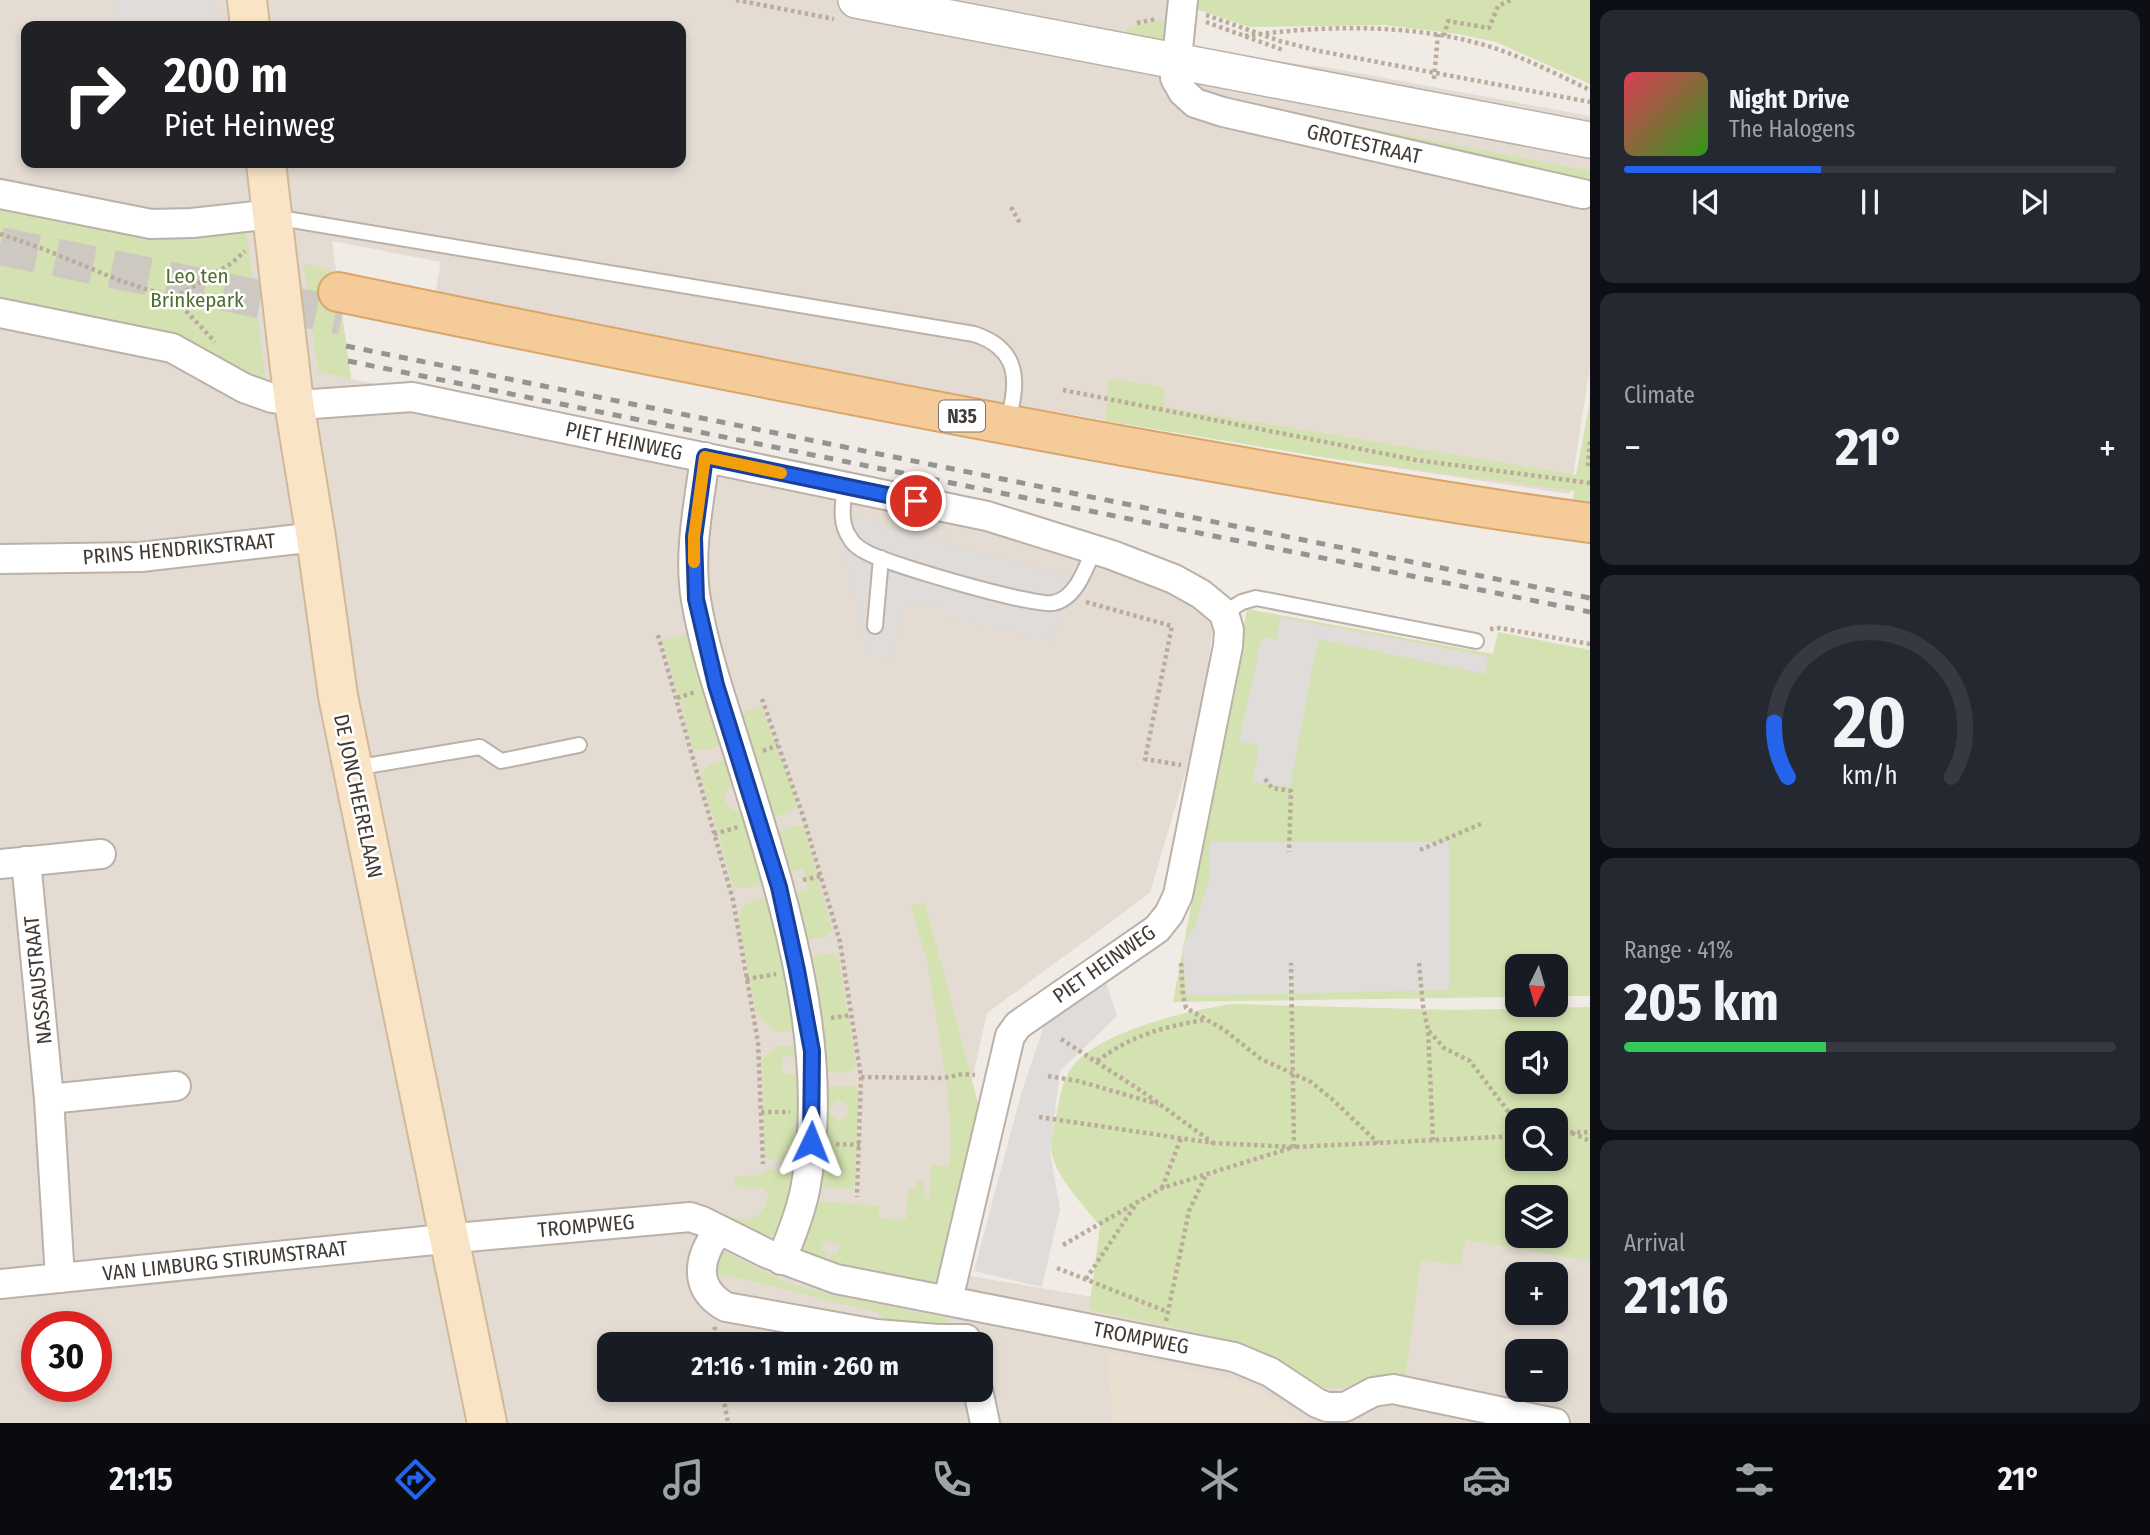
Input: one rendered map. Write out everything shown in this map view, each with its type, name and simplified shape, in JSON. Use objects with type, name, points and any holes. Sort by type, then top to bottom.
[{"type":"main road","points":[[247,0],[249,21]]},
{"type":"main road","name":"DE JONCHEERELAAN","points":[[267,168],[282,217],[299,401],[306,538],[487,1423]]},
{"type":"main road","name":"N35","points":[[1590,523],[1361,489],[713,369],[340,304],[1026,451],[1385,517],[1590,549]]},
{"type":"street","points":[[856,0],[1590,141]]},
{"type":"street","points":[[1176,61],[1182,9]]},
{"type":"street","name":"GROTESTRAAT","points":[[1176,61],[1175,78],[1183,92],[1195,103],[1223,112],[1583,194]]},
{"type":"street","points":[[0,194],[151,224],[282,217]]},
{"type":"street","points":[[0,313],[172,348],[244,388],[299,401]]},
{"type":"street","name":"PIET HEINWEG","points":[[299,401],[412,397],[988,516],[1094,549],[1174,579],[1201,594],[1223,613],[1228,630],[1228,646],[1184,872],[1169,914],[1157,929],[1018,1024],[1010,1036],[960,1302],[965,1332]]},
{"type":"street","points":[[705,457],[694,537],[696,599],[716,685],[779,887],[812,1051],[810,1164],[796,1224],[782,1260]]},
{"type":"street","name":"PRINS HENDRIKSTRAAT","points":[[0,559],[141,557],[306,538]]},
{"type":"street","name":"NASSAUSTRAAT","points":[[60,1278],[49,1099],[13,863],[101,854]]},
{"type":"street","points":[[49,1099],[176,1086]]},
{"type":"street","name":"TROMPWEG","points":[[449,1238],[690,1217],[782,1260],[836,1279],[1234,1357],[1270,1372],[1317,1403],[1330,1415],[1373,1392],[1393,1389],[1555,1423]]},
{"type":"street","points":[[719,1230],[709,1243],[703,1261],[702,1278],[715,1301],[726,1307],[865,1332]]},
{"type":"street","name":"VAN LIMBURG STIRUMSTRAAT","points":[[0,1284],[449,1238]]},
{"type":"street","points":[[981,1402],[985,1423]]},
{"type":"lane","points":[[282,217],[974,334],[994,343],[1013,367],[1015,396],[1007,425]]},
{"type":"lane","points":[[845,486],[843,527],[851,541],[866,552],[1031,602],[1055,603],[1073,592],[1094,549]]},
{"type":"lane","points":[[874,626],[881,558]]},
{"type":"lane","points":[[1223,613],[1242,602],[1256,598],[1476,641]]},
{"type":"lane","points":[[352,768],[480,747],[501,761],[579,745]]},
{"type":"path","points":[[1434,79],[1441,35],[1448,21],[1489,29],[1500,2],[1511,0]]},
{"type":"path","points":[[1182,9],[1319,51],[1590,103]]},
{"type":"path","points":[[1182,9],[1286,51]]},
{"type":"path","points":[[1244,36],[1357,30],[1441,35],[1491,47],[1590,90]]},
{"type":"path","points":[[1382,70],[1538,99]]},
{"type":"path","points":[[1011,207],[1021,225]]},
{"type":"path","points":[[0,234],[121,281],[174,298],[219,345]]},
{"type":"path","points":[[174,298],[232,263],[247,248]]},
{"type":"path","points":[[1063,390],[1416,460],[1590,483]]},
{"type":"path","points":[[1588,466],[1590,441]]},
{"type":"path","points":[[1065,597],[1171,626],[1144,759],[1203,769]]},
{"type":"path","points":[[1476,641],[1493,628],[1500,628],[1590,644]]},
{"type":"path","points":[[658,635],[733,900],[758,1042],[763,1164]]},
{"type":"path","points":[[762,699],[803,816],[840,942],[861,1077],[857,1197]]},
{"type":"path","points":[[1265,779],[1272,788],[1291,791],[1289,852]]},
{"type":"path","points":[[1420,850],[1481,824]]},
{"type":"path","points":[[803,880],[821,876]]},
{"type":"path","points":[[1181,963],[1186,1009],[1223,1029],[1261,1059],[1311,1082],[1379,1144]]},
{"type":"path","points":[[1291,963],[1294,1147]]},
{"type":"path","points":[[1419,963],[1428,1030],[1433,1140]]},
{"type":"path","points":[[1097,1061],[1123,1042],[1164,1027],[1204,1020]]},
{"type":"path","points":[[1428,1030],[1444,1048],[1470,1061],[1506,1108]]},
{"type":"path","points":[[1061,1039],[1162,1105],[1213,1143]]},
{"type":"path","points":[[1048,1076],[1078,1081],[1162,1105]]},
{"type":"path","points":[[861,1077],[944,1078]]},
{"type":"path","points":[[1039,1117],[1213,1143],[1294,1147],[1505,1137]]},
{"type":"path","points":[[1569,1132],[1590,1132]]},
{"type":"path","points":[[1569,1132],[1590,1141]]},
{"type":"path","points":[[1162,1188],[1181,1138]]},
{"type":"path","points":[[1063,1245],[1162,1188],[1294,1147]]},
{"type":"path","points":[[1058,1268],[1168,1312],[1189,1211],[1206,1174]]},
{"type":"path","points":[[1086,1279],[1139,1200]]},
{"type":"path","points":[[724,1402],[728,1423]]},
{"type":"shaded area","points":[[0,0],[1180,0],[1176,49],[1331,68],[1590,116],[1590,367],[1570,494],[1329,458],[1003,403],[435,294],[441,262],[332,241],[351,379],[986,507],[1214,615],[1202,716],[1150,893],[987,1013],[930,1269],[1162,1309],[1420,1200],[1505,1232],[1505,1248],[1568,1248],[1568,1235],[1590,1235],[1590,1423],[0,1423]]},
{"type":"shaded area","points":[[117,0],[214,0],[218,21],[113,21]]},
{"type":"shaded area","points":[[837,512],[1070,578],[1053,641],[947,617],[948,609],[906,600],[891,658],[867,653],[839,534]]},
{"type":"shaded area","points":[[1280,617],[1488,656],[1485,674],[1318,639],[1290,787],[1252,782],[1259,746],[1239,742],[1262,637],[1277,640]]},
{"type":"shaded area","points":[[1210,842],[1449,842],[1449,990],[1187,996],[1182,947],[1195,926],[1209,879]]},
{"type":"shaded area","points":[[1105,979],[1117,1016],[1060,1071],[1050,1151],[1060,1209],[1042,1287],[974,1271],[1021,1094],[1046,1020]]},
{"type":"shaded area","points":[[1107,1352],[1236,1380],[1258,1388],[1300,1423],[1113,1423]]},
{"type":"green space","points":[[1194,0],[1590,0],[1590,84],[1496,42],[1458,34],[1385,25],[1249,27],[1196,9]]},
{"type":"green space","points":[[1172,21],[1165,36],[1155,42],[1126,39],[1128,28],[1152,22]]},
{"type":"green space","points":[[1244,104],[1590,171],[1590,186]]},
{"type":"green space","name":"Leo ten Brinkepark","points":[[0,201],[243,232],[247,236],[265,376],[262,383],[0,307]]},
{"type":"green space","points":[[304,264],[336,272],[351,379],[318,371]]},
{"type":"green space","points":[[1108,378],[1164,387],[1164,407],[1576,475],[1590,402],[1590,505],[1573,502],[1574,491],[1329,458],[1106,421]]},
{"type":"green space","points":[[1247,609],[1493,654],[1498,632],[1590,650],[1590,996],[1568,996],[1568,954],[1505,954],[1505,997],[1173,1002]]},
{"type":"green space","points":[[688,634],[693,636],[723,741],[710,749],[693,748],[663,640]]},
{"type":"green space","points":[[761,707],[797,801],[793,810],[772,818],[739,713]]},
{"type":"green space","points":[[722,761],[730,764],[735,783],[727,789],[724,799],[735,811],[744,809],[764,877],[760,884],[749,887],[733,884],[701,777],[707,766]]},
{"type":"green space","points":[[799,825],[804,828],[832,930],[827,936],[805,940],[789,895],[808,890],[803,869],[784,873],[774,833]]},
{"type":"green space","points":[[762,898],[772,903],[798,1025],[794,1031],[777,1032],[757,1015],[738,918],[746,904]]},
{"type":"green space","points":[[925,903],[978,1103],[976,1126],[940,1278],[926,1284],[828,1265],[832,1253],[838,1254],[840,1244],[824,1240],[822,1250],[828,1252],[825,1263],[801,1252],[799,1248],[814,1201],[879,1206],[879,1218],[906,1220],[908,1189],[915,1189],[916,1181],[924,1181],[925,1198],[930,1198],[931,1165],[950,1166],[947,1084],[927,961],[911,906]]},
{"type":"green space","points":[[832,953],[839,961],[856,1066],[853,1070],[842,1073],[826,1072],[809,958]]},
{"type":"green space","points":[[1234,1004],[1505,1009],[1505,1017],[1568,1017],[1568,1007],[1590,1007],[1590,1261],[1513,1248],[1568,1248],[1568,1185],[1505,1185],[1505,1247],[1466,1240],[1460,1265],[1421,1260],[1405,1380],[1386,1378],[1358,1382],[1342,1388],[1325,1388],[1266,1355],[1209,1335],[1089,1310],[1100,1226],[1066,1183],[1052,1155],[1051,1140],[1062,1089],[1072,1067],[1102,1043],[1147,1024],[1194,1011]]},
{"type":"green space","points":[[794,1045],[801,1049],[803,1081],[796,1158],[767,1159],[765,1156],[762,1060],[777,1046]],"holes":[[[785,1055],[795,1058],[799,1066],[797,1075],[784,1074],[781,1063]]]},
{"type":"green space","points":[[853,1086],[858,1092],[854,1190],[821,1187],[816,1183],[823,1093],[827,1088]],"holes":[[[838,1100],[847,1104],[848,1117],[838,1121],[830,1112],[834,1102]]]},
{"type":"green space","points":[[770,1169],[797,1172],[778,1232],[769,1237],[762,1238],[701,1206],[741,1219],[758,1215],[764,1207],[768,1193],[762,1188],[734,1187],[734,1177],[759,1175]]},
{"type":"green space","points":[[725,1252],[788,1283],[827,1294],[947,1318],[945,1330],[884,1326],[882,1316],[868,1309],[712,1273],[719,1255]]},
{"type":"tunnel","points":[[0,246],[342,316]]},
{"type":"railway","points":[[346,346],[1590,598]]},
{"type":"railway","points":[[348,361],[1590,612]]},
{"type":"slow traffic","points":[[694,562],[694,537],[705,457],[781,473]]},
{"type":"route","points":[[811,1142],[812,1051],[797,970],[779,887],[716,685],[696,599],[694,537],[705,457],[916,501]]}]
